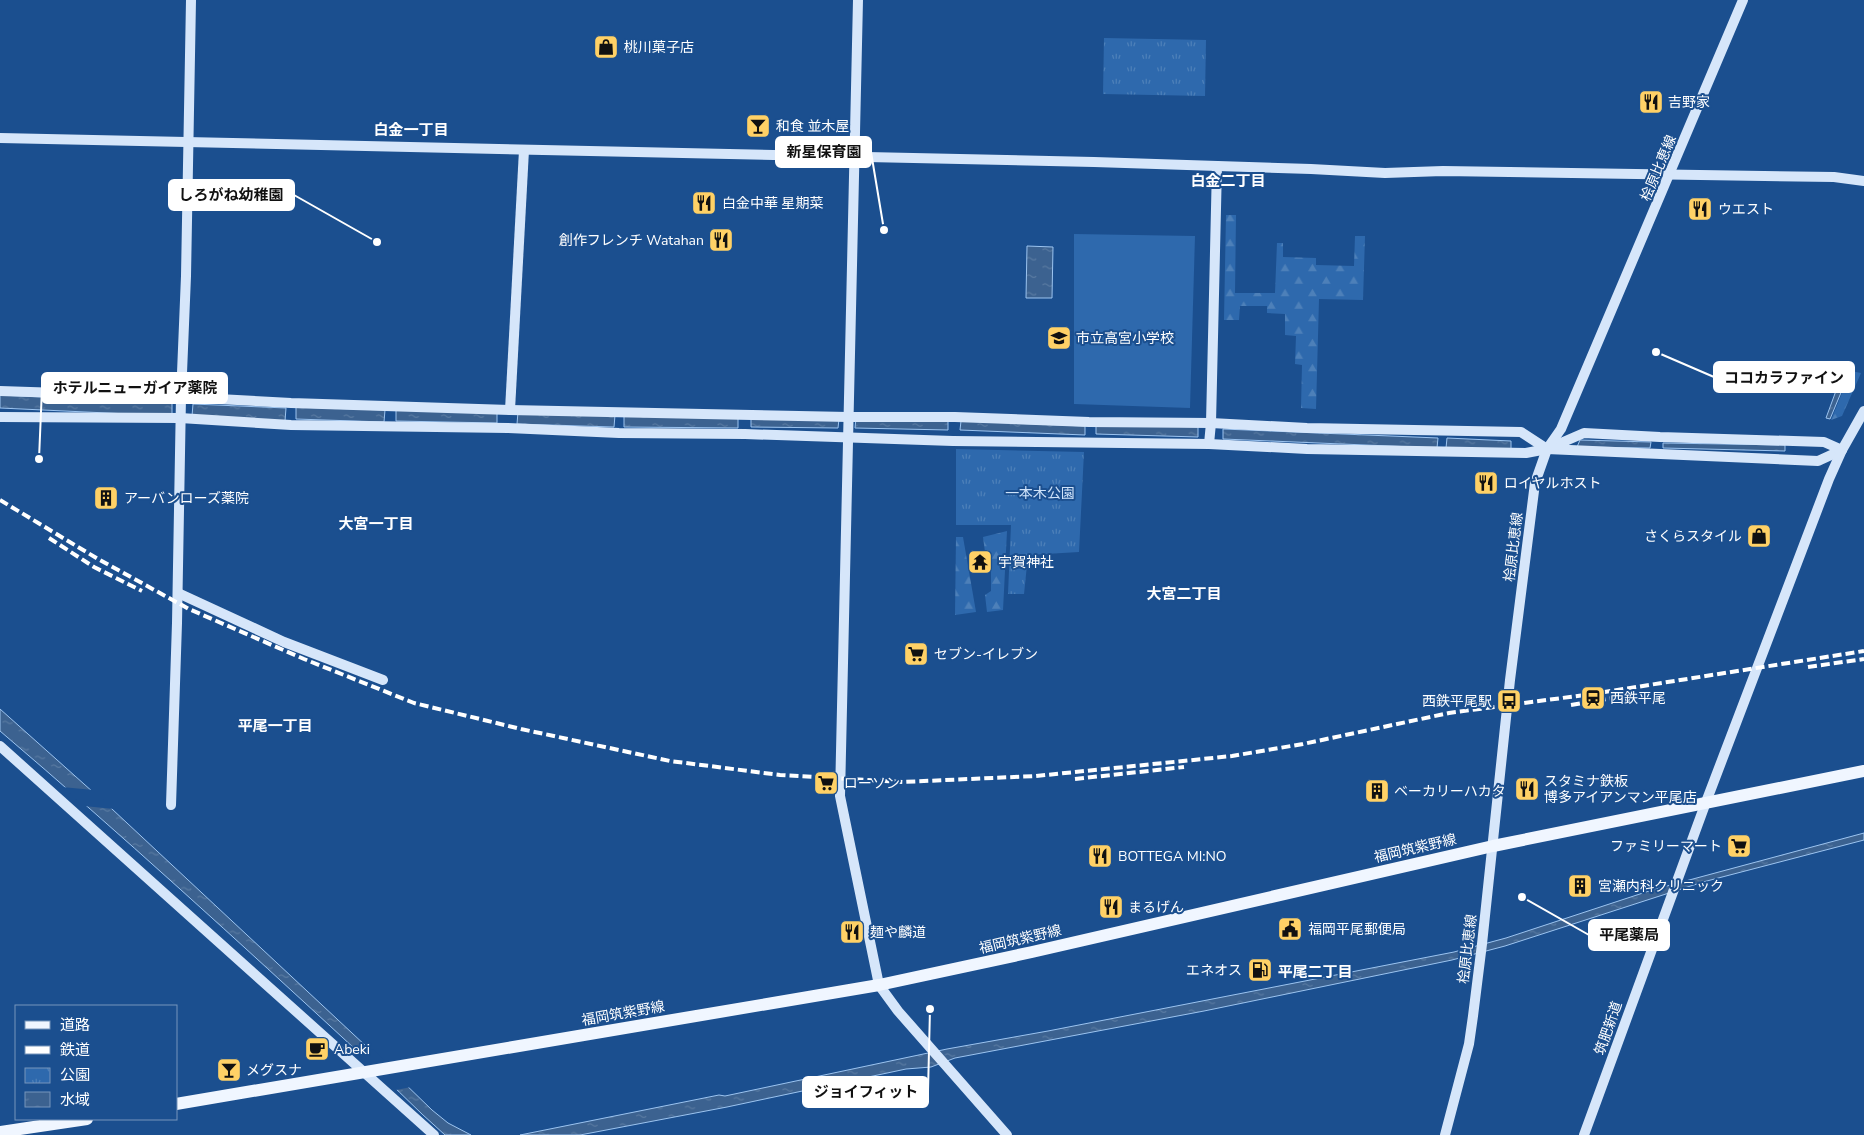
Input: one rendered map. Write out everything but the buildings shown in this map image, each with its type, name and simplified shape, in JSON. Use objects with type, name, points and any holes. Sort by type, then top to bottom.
[{"type":"main road","name":"福岡筑紫野線","points":[[178,1104],[879,985],[1032,952],[1493,846],[1864,771]]},
{"type":"main road","points":[[0,1132],[80,1120]]},
{"type":"street","points":[[171,805],[178,593],[180,418],[186,276],[191,0]]},
{"type":"street","points":[[858,0],[840,796],[879,985],[898,1011],[1007,1135]]},
{"type":"street","name":"桧原比恵線","points":[[1445,1135],[1469,1044],[1482,948],[1510,680],[1535,483],[1547,448],[1561,429],[1743,0]]},
{"type":"street","points":[[0,138],[1217,166],[1385,173],[1443,170],[1834,177],[1864,181]]},
{"type":"street","points":[[510,410],[524,150]]},
{"type":"street","points":[[1209,444],[1217,166]]},
{"type":"street","points":[[0,391],[181,397],[291,404],[510,410],[848,417],[955,417],[1089,422],[1211,423],[1307,428],[1521,432],[1547,448],[1818,461],[1842,450]]},
{"type":"street","name":"筑肥新道","points":[[1584,1135],[1706,802],[1842,450],[1864,410]]},
{"type":"street","points":[[0,417],[180,418],[291,425],[508,428],[619,433],[745,434],[1059,443],[1209,444],[1306,449],[1526,453],[1547,448],[1584,433],[1824,442],[1842,450]]},
{"type":"street","points":[[178,593],[284,642],[383,680]]},
{"type":"street","points":[[0,746],[370,1072],[434,1135]]},
{"type":"green space","points":[[1104,38],[1206,40],[1205,96],[1103,94]]},
{"type":"green space","points":[[1226,215],[1236,215],[1235,293],[1275,293],[1277,243],[1283,243],[1283,257],[1316,258],[1316,265],[1354,266],[1355,236],[1365,236],[1363,300],[1319,299],[1316,409],[1301,408],[1302,365],[1295,364],[1296,336],[1285,335],[1285,314],[1267,313],[1267,306],[1240,306],[1239,320],[1224,320]]},
{"type":"green space","points":[[1074,234],[1195,236],[1190,408],[1074,404]]},
{"type":"green space","points":[[1851,371],[1861,373],[1842,416],[1831,420]]},
{"type":"green space","name":"一本木公園","points":[[956,449],[1084,452],[1079,552],[1028,555],[1024,594],[1008,594],[1011,525],[956,525]]},
{"type":"green space","points":[[1007,531],[1003,610],[987,612],[985,595],[991,591],[991,566],[987,567],[983,537]]},
{"type":"green space","points":[[956,537],[963,537],[976,612],[955,615]]},
{"type":"water","points":[[1027,246],[1053,247],[1052,298],[1026,298]]},
{"type":"water","points":[[1844,369],[1850,371],[1830,419],[1826,418]]},
{"type":"water","points":[[0,395],[172,403],[172,416],[0,408]]},
{"type":"water","points":[[193,404],[286,408],[285,421],[192,416]]},
{"type":"water","points":[[296,407],[385,410],[384,422],[296,419]]},
{"type":"water","points":[[396,410],[497,411],[497,423],[396,421]]},
{"type":"water","points":[[518,412],[615,415],[614,427],[517,424]]},
{"type":"water","points":[[624,416],[738,417],[738,428],[624,427]]},
{"type":"water","points":[[751,417],[839,419],[838,428],[751,427]]},
{"type":"water","points":[[856,418],[948,421],[948,430],[855,428]]},
{"type":"water","points":[[961,421],[1085,426],[1085,435],[960,430]]},
{"type":"water","points":[[1096,424],[1198,427],[1198,437],[1096,434]]},
{"type":"water","points":[[1223,429],[1438,438],[1437,448],[1223,439]]},
{"type":"water","points":[[1447,438],[1511,441],[1511,451],[1446,448]]},
{"type":"water","points":[[1580,440],[1651,442],[1650,448],[1577,447]]},
{"type":"water","points":[[1663,443],[1785,445],[1785,451],[1663,448]]},
{"type":"water","points":[[0,709],[112,809],[432,1110],[448,1123],[471,1135],[445,1135],[433,1125],[355,1049],[223,928],[0,731]]},
{"type":"water","points":[[1864,833],[1864,840],[1703,882],[1505,946],[1452,960],[1204,1011],[955,1058],[931,1067],[906,1069],[727,1107],[580,1135],[520,1135],[719,1095],[725,1096],[947,1049],[1454,952],[1506,938],[1652,890]]},
{"type":"pier","points":[[62,787],[93,790],[114,809],[84,806]]},
{"type":"pier","points":[[373,1049],[411,1087],[396,1090],[354,1052]]},
{"type":"railway","points":[[0,500],[98,559],[189,609],[304,659],[414,703],[521,729],[670,761],[780,775],[903,782],[1036,776],[1232,756],[1303,744],[1449,713],[1592,694],[1864,651]]},
{"type":"railway","points":[[49,538],[94,567],[142,591]]},
{"type":"railway","points":[[1808,667],[1864,659]]},
{"type":"railway","points":[[1571,705],[1613,698]]},
{"type":"railway","points":[[1075,779],[1184,767]]},
{"type":"place","name":"桃川菓子店","points":[[606,47]]},
{"type":"place","name":"吉野家","points":[[1651,102]]},
{"type":"place","name":"和食 並木屋","points":[[758,126]]},
{"type":"place","name":"白金中華 星期菜","points":[[704,203]]},
{"type":"place","name":"ウエスト","points":[[1700,209]]},
{"type":"place","name":"新星保育園","points":[[884,230]]},
{"type":"place","name":"創作フレンチ Watahan","points":[[721,240]]},
{"type":"place","name":"しろがね幼稚園","points":[[377,242]]},
{"type":"place","name":"市立高宮小学校","points":[[1059,338]]},
{"type":"place","name":"ココカラファイン","points":[[1656,352]]},
{"type":"place","name":"ホテルニューガイア薬院","points":[[39,459]]},
{"type":"place","name":"ロイヤルホスト","points":[[1486,483]]},
{"type":"place","name":"アーバンローズ薬院","points":[[106,498]]},
{"type":"place","name":"さくらスタイル","points":[[1759,536]]},
{"type":"place","name":"宇賀神社","points":[[980,562]]},
{"type":"place","name":"セブン-イレブン","points":[[916,654]]},
{"type":"place","name":"西鉄平尾","points":[[1593,698]]},
{"type":"place","name":"西鉄平尾駅","points":[[1509,701]]},
{"type":"place","name":"ローソン","points":[[826,783]]},
{"type":"place","name":"スタミナ鉄板 博多アイアンマン平尾店","points":[[1527,789]]},
{"type":"place","name":"ベーカリーハカタ","points":[[1377,791]]},
{"type":"place","name":"ファミリーマート","points":[[1739,846]]},
{"type":"place","name":"BOTTEGA MI:NO","points":[[1100,856]]},
{"type":"place","name":"宮瀬内科クリニック","points":[[1580,886]]},
{"type":"place","name":"平尾薬局","points":[[1522,897]]},
{"type":"place","name":"まるげん","points":[[1111,907]]},
{"type":"place","name":"福岡平尾郵便局","points":[[1290,929]]},
{"type":"place","name":"麺や麟道","points":[[852,932]]},
{"type":"place","name":"エネオス","points":[[1260,970]]},
{"type":"place","name":"ジョイフィット","points":[[930,1009]]},
{"type":"place","name":"Abeki","points":[[317,1049]]},
{"type":"place","name":"メグスナ","points":[[229,1070]]},
{"type":"district","name":"白金一丁目","points":[[411,130]]},
{"type":"district","name":"白金二丁目","points":[[1228,181]]},
{"type":"district","name":"大宮一丁目","points":[[376,524]]},
{"type":"district","name":"大宮二丁目","points":[[1184,594]]},
{"type":"district","name":"平尾一丁目","points":[[275,726]]},
{"type":"district","name":"平尾二丁目","points":[[1315,972]]}]
